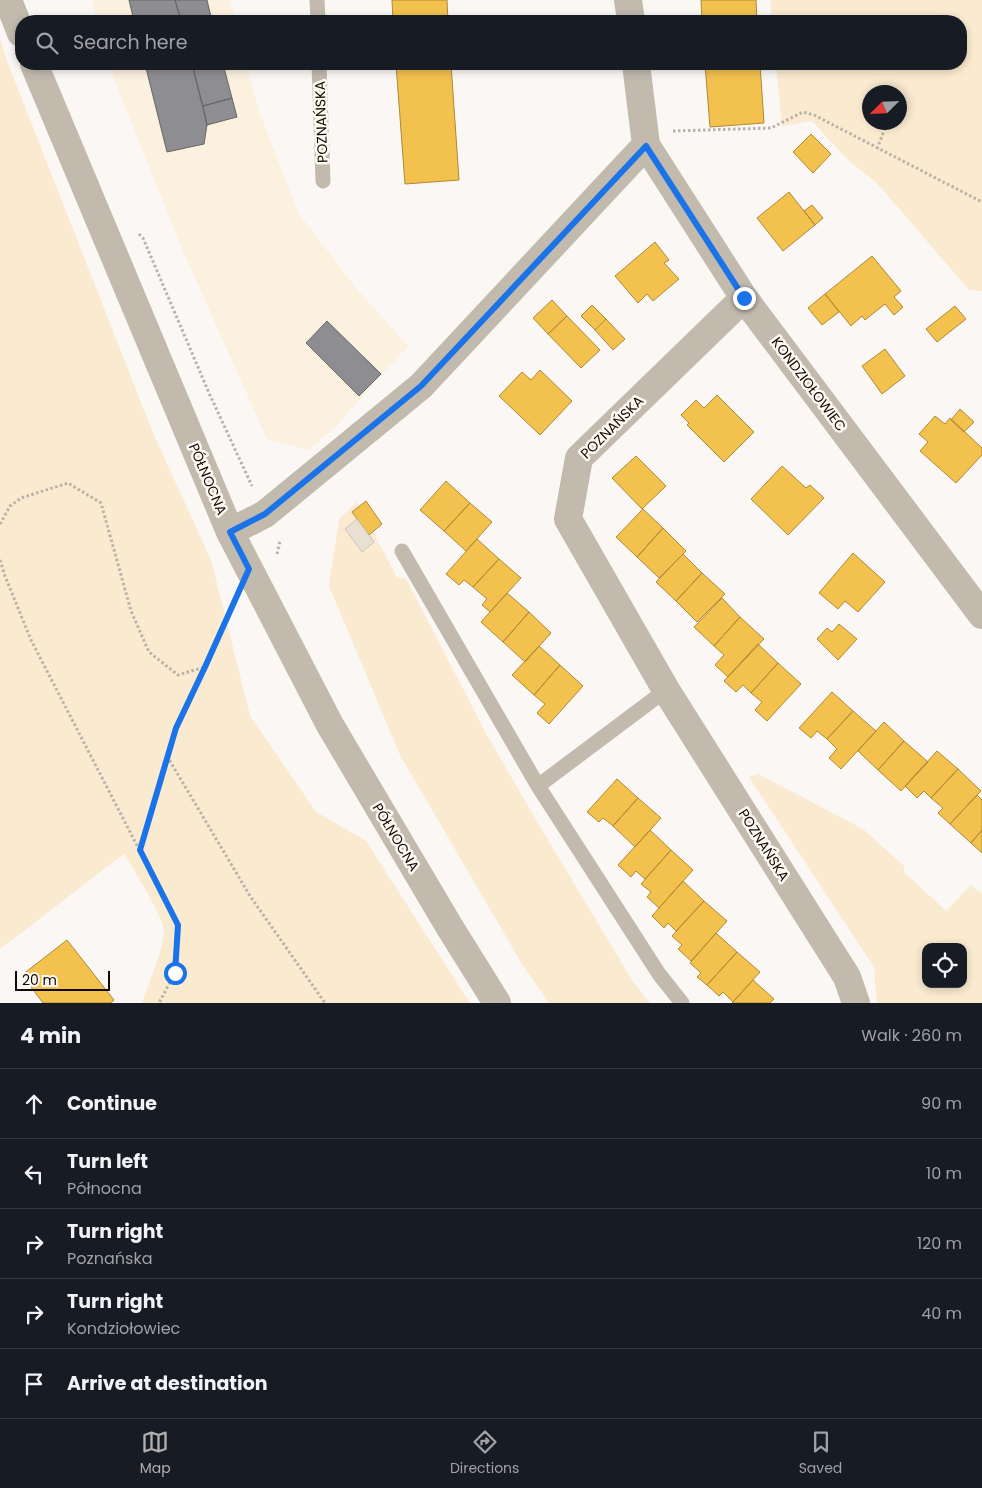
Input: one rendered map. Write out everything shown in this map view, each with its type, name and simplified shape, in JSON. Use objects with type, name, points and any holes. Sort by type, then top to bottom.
[{"type":"street","points":[[8,0],[15,18]]},
{"type":"street","points":[[628,0],[629,15]]},
{"type":"street","name":"PÓŁNOCNA","points":[[37,70],[230,532],[330,725],[497,1003]]},
{"type":"street","points":[[230,532],[265,514],[421,386],[645,138],[637,70]]},
{"type":"street","name":"KONDZIOŁOWIEC","points":[[645,138],[744,298],[982,616]]},
{"type":"street","name":"POZNAŃSKA","points":[[744,298],[579,458],[568,519],[666,690],[847,977],[856,1003]]},
{"type":"lane","points":[[317,0],[318,15]]},
{"type":"lane","name":"POZNAŃSKA","points":[[319,70],[323,181]]},
{"type":"lane","points":[[402,551],[538,786],[659,974],[682,1003]]},
{"type":"lane","points":[[538,786],[666,690]]},
{"type":"path","points":[[645,138],[771,128],[803,112],[814,115],[982,202]]},
{"type":"path","points":[[877,149],[884,130]]},
{"type":"path","points":[[0,524],[10,506],[20,498],[68,483],[101,503],[131,611],[149,652],[178,675],[205,667]]},
{"type":"path","points":[[0,560],[31,640],[178,925],[175,973],[159,1003]]},
{"type":"path","points":[[140,850],[176,728],[249,569]]},
{"type":"path","points":[[168,756],[250,896],[325,1003]]},
{"type":"shaded area","points":[[92,0],[230,0],[234,15],[96,15]]},
{"type":"shaded area","points":[[770,0],[982,0],[982,291],[969,290],[876,182],[850,162],[812,121],[782,126],[777,70],[967,70],[967,15],[771,15]]},
{"type":"shaded area","points":[[0,39],[153,433],[211,560],[250,716],[316,812],[366,841],[470,1003],[142,1003],[162,946],[164,929],[153,903],[124,854],[0,949]]},
{"type":"shaded area","points":[[112,70],[248,70],[259,112],[299,214],[355,287],[408,346],[333,429],[308,450],[267,439],[183,251]]},
{"type":"shaded area","points":[[357,502],[397,577],[406,579],[487,735],[539,825],[632,980],[650,1003],[549,1003],[522,964],[400,755],[329,586],[339,519]]},
{"type":"shaded area","points":[[758,774],[863,829],[904,866],[904,872],[946,911],[971,885],[982,894],[982,1003],[877,1003],[874,967],[749,777]]},
{"type":"building: Homes","points":[[392,0],[447,0],[448,15],[393,15]]},
{"type":"building: Homes","points":[[701,0],[756,0],[757,15],[702,15]]},
{"type":"building: Homes","points":[[396,70],[451,70],[459,180],[405,184]]},
{"type":"building: Homes","points":[[705,70],[760,70],[764,123],[710,127]]},
{"type":"building: Homes","points":[[811,134],[831,154],[813,173],[793,152]]},
{"type":"building: Homes","points":[[789,192],[815,225],[783,251],[757,218]]},
{"type":"building: Homes","points":[[812,205],[823,218],[815,225],[804,211]]},
{"type":"building: Homes","points":[[655,242],[669,260],[664,263],[679,279],[653,301],[647,294],[638,303],[615,276]]},
{"type":"building: Homes","points":[[872,256],[901,291],[894,297],[903,307],[894,315],[885,304],[865,320],[862,316],[851,326],[825,294]]},
{"type":"building: Homes","points":[[825,294],[839,312],[822,325],[808,308]]},
{"type":"building: Homes","points":[[552,300],[567,316],[548,334],[533,318]]},
{"type":"building: Homes","points":[[592,305],[606,319],[595,330],[581,316]]},
{"type":"building: Homes","points":[[955,306],[966,319],[937,342],[926,329]]},
{"type":"building: Homes","points":[[567,316],[600,350],[581,368],[548,334]]},
{"type":"building: Homes","points":[[606,319],[625,339],[613,350],[595,330]]},
{"type":"building: Homes","points":[[885,349],[905,376],[882,394],[862,366]]},
{"type":"building: Homes","points":[[540,370],[572,401],[540,435],[499,396],[522,372],[531,380]]},
{"type":"building: Homes","points":[[717,395],[754,432],[724,462],[687,425],[689,423],[681,415],[696,400],[704,408]]},
{"type":"building: Homes","points":[[960,409],[974,422],[964,432],[951,420]]},
{"type":"building: Homes","points":[[935,416],[945,424],[950,418],[982,448],[982,455],[956,483],[920,451],[928,442],[919,434]]},
{"type":"building: Homes","points":[[636,456],[666,486],[642,509],[612,478]]},
{"type":"building: Homes","points":[[782,466],[806,488],[810,485],[824,498],[788,535],[751,499]]},
{"type":"building: Homes","points":[[446,481],[470,503],[444,531],[420,510]]},
{"type":"building: Homes","points":[[366,501],[382,524],[369,535],[352,512]]},
{"type":"building: Homes","points":[[470,503],[492,522],[466,551],[444,531]]},
{"type":"building: Homes","points":[[643,509],[663,528],[637,557],[616,537]]},
{"type":"building: Homes","points":[[663,528],[686,551],[659,578],[637,557]]},
{"type":"building: Homes","points":[[477,539],[499,559],[473,587],[464,580],[459,585],[446,574]]},
{"type":"building: Homes","points":[[853,553],[885,582],[858,612],[845,601],[838,609],[819,593]]},
{"type":"building: Homes","points":[[683,554],[702,573],[676,601],[656,582]]},
{"type":"building: Homes","points":[[499,559],[521,578],[490,612],[482,605],[487,599],[473,587]]},
{"type":"building: Homes","points":[[702,573],[725,594],[697,622],[676,601]]},
{"type":"building: Homes","points":[[507,593],[529,612],[503,642],[481,622]]},
{"type":"building: Homes","points":[[722,598],[740,617],[714,646],[694,627]]},
{"type":"building: Homes","points":[[529,612],[551,633],[525,662],[503,642]]},
{"type":"building: Homes","points":[[740,617],[764,639],[728,677],[715,665],[724,655],[714,646]]},
{"type":"building: Homes","points":[[839,624],[857,639],[838,660],[817,639],[827,628],[832,632]]},
{"type":"building: Homes","points":[[758,644],[778,663],[751,693],[743,685],[736,692],[724,681]]},
{"type":"building: Homes","points":[[539,646],[560,665],[534,695],[512,675]]},
{"type":"building: Homes","points":[[778,663],[801,684],[767,721],[755,710],[762,702],[751,693]]},
{"type":"building: Homes","points":[[560,665],[583,686],[549,724],[537,713],[545,704],[534,695]]},
{"type":"building: Homes","points":[[832,692],[853,711],[827,739],[817,731],[811,738],[799,728]]},
{"type":"building: Homes","points":[[853,711],[876,731],[841,769],[829,758],[837,749],[827,739]]},
{"type":"building: Homes","points":[[884,722],[904,741],[878,770],[858,751]]},
{"type":"building: Homes","points":[[904,741],[928,762],[901,791],[878,770]]},
{"type":"building: Homes","points":[[937,751],[958,769],[931,798],[924,791],[917,798],[905,786]]},
{"type":"building: Homes","points":[[958,769],[981,791],[950,824],[938,813],[943,808],[931,798]]},
{"type":"building: Homes","points":[[617,779],[638,798],[613,826],[603,818],[599,822],[587,812]]},
{"type":"building: Homes","points":[[977,795],[982,800],[982,830],[971,843],[950,824]]},
{"type":"building: Homes","points":[[638,798],[661,818],[635,847],[613,826]]},
{"type":"building: Homes","points":[[650,830],[671,850],[645,879],[636,871],[631,877],[618,865]]},
{"type":"building: Homes","points":[[982,830],[982,853],[971,843]]},
{"type":"building: Homes","points":[[671,850],[693,870],[659,908],[647,897],[651,892],[641,884]]},
{"type":"building: Homes","points":[[683,881],[704,901],[676,931],[668,923],[664,928],[652,916]]},
{"type":"building: Homes","points":[[704,901],[727,921],[691,961],[678,949],[682,945],[672,936]]},
{"type":"building: Homes","points":[[716,933],[737,952],[707,985],[697,977],[701,973],[690,963]]},
{"type":"building: Homes","points":[[67,940],[114,1000],[111,1003],[43,1003],[22,975]]},
{"type":"building: Homes","points":[[737,952],[760,972],[733,1002],[723,992],[719,996],[707,985]]},
{"type":"building: Homes","points":[[753,980],[774,999],[770,1003],[732,1003]]},
{"type":"building: Industry","points":[[129,0],[175,0],[179,15],[133,15]]},
{"type":"building: Industry","points":[[175,0],[207,0],[211,15],[179,15]]},
{"type":"building: Industry","points":[[146,70],[193,70],[207,125],[204,144],[167,152]]},
{"type":"building: Industry","points":[[194,70],[225,70],[232,98],[203,106]]},
{"type":"building: Industry","points":[[232,98],[237,117],[207,125],[203,106]]},
{"type":"building: Industry","points":[[327,321],[381,374],[359,396],[306,343]]},
{"type":"building: Other","points":[[357,519],[374,542],[362,552],[345,529]]},
{"type":"route","points":[[175,973],[178,925],[140,850],[176,728],[249,569],[230,532],[265,514],[421,386],[646,146],[744,298]]}]
